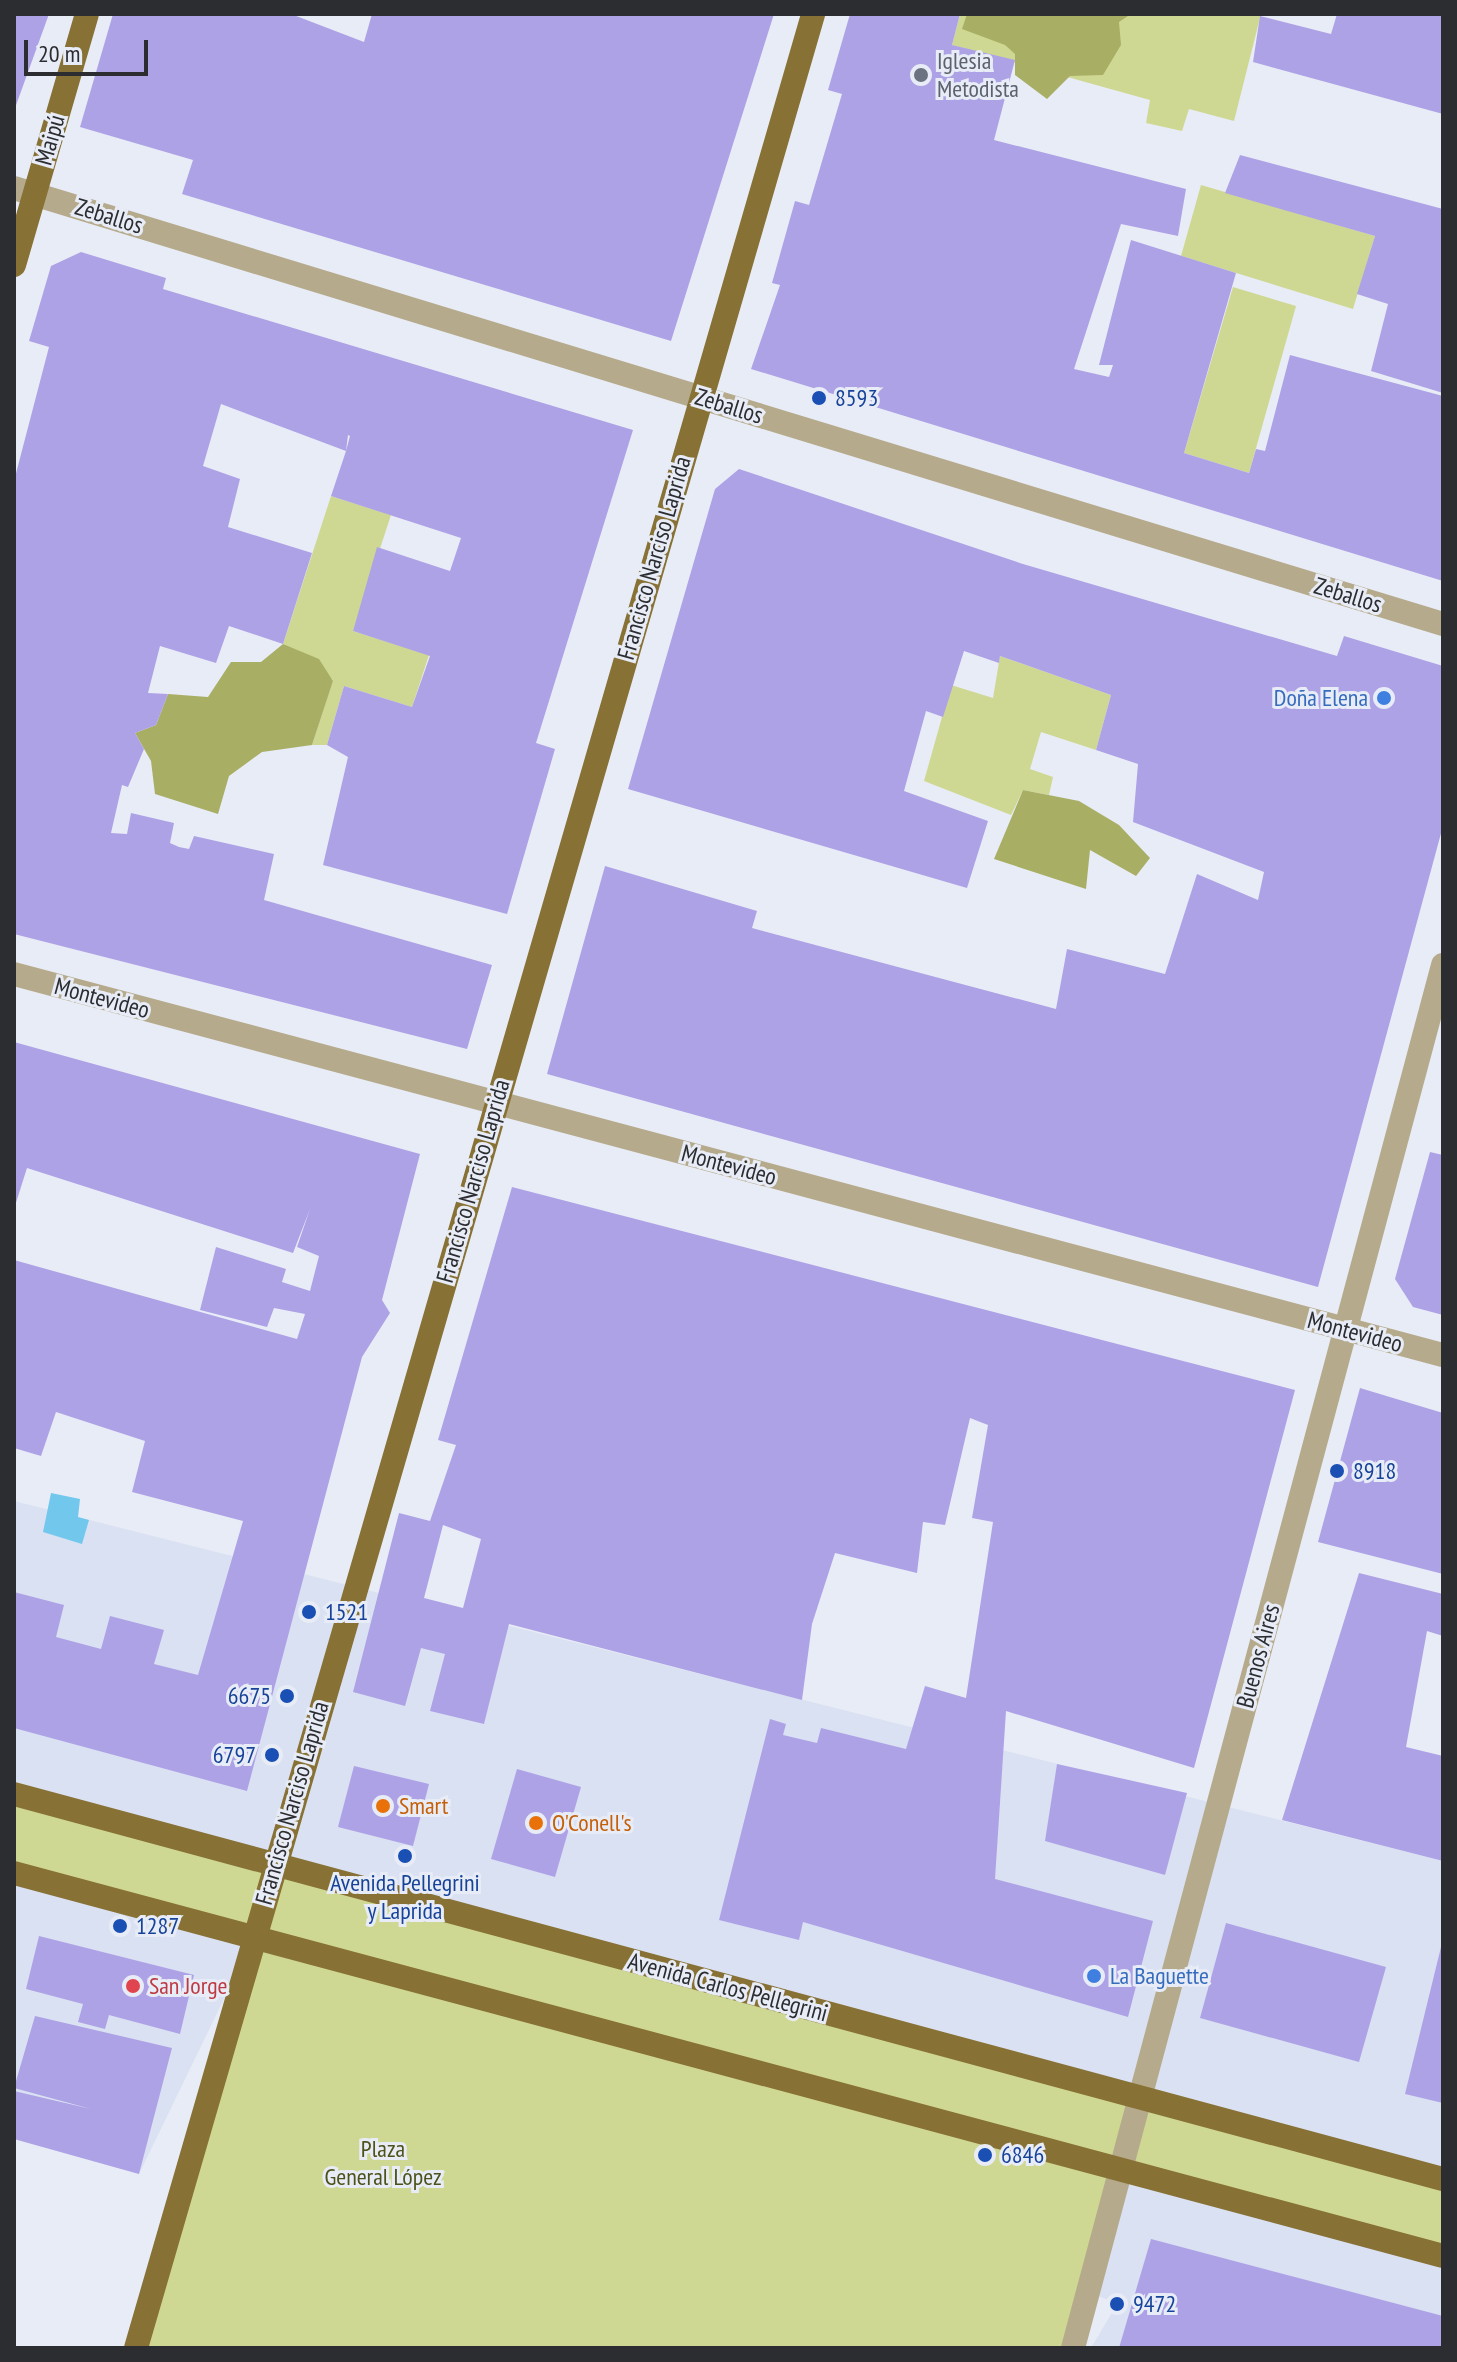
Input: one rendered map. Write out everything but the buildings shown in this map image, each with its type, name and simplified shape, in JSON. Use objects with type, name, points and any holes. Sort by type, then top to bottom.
[{"type":"main road","name":"Maipú","points":[[14,265],[24,191],[87,14]]},
{"type":"main road","name":"Francisco Narciso Laprida","points":[[136,2348],[813,14]]},
{"type":"main road","name":"Avenida Carlos Pellegrini","points":[[14,1794],[1443,2179]]},
{"type":"main road","points":[[14,1873],[1443,2256]]},
{"type":"street","name":"Zeballos","points":[[24,191],[1443,624]]},
{"type":"street","name":"Buenos Aires","points":[[1073,2348],[1443,965]]},
{"type":"street","name":"Montevideo","points":[[14,974],[1443,1355]]},
{"type":"shaded area","points":[[14,1501],[1443,1861],[1443,2348],[1091,2348],[1117,2304],[254,1937],[139,2174],[14,2139]]},
{"type":"green space","points":[[960,14],[1261,14],[1234,121],[1189,109],[1182,131],[1146,123],[1150,100],[952,45]]},
{"type":"green space","points":[[967,14],[1131,14],[1119,22],[1121,45],[1103,75],[1070,76],[1047,99],[1015,75],[1015,54],[1005,45],[962,29]]},
{"type":"green space","points":[[1201,185],[1375,236],[1353,309],[1181,256]]},
{"type":"green space","points":[[1233,287],[1296,306],[1249,473],[1184,453]]},
{"type":"green space","points":[[331,496],[391,515],[353,631],[429,655],[412,707],[344,686],[327,745],[312,745],[333,680],[283,644]]},
{"type":"green space","points":[[283,644],[319,659],[333,681],[312,745],[262,752],[229,776],[218,814],[155,794],[151,761],[135,733],[156,725],[168,694],[208,697],[231,662],[261,662]]},
{"type":"green space","points":[[1000,656],[1111,695],[1096,750],[1041,732],[1030,769],[1053,777],[1049,795],[1023,790],[1011,815],[924,781],[951,685],[993,698]]},
{"type":"green space","points":[[1023,790],[1079,801],[1119,825],[1150,858],[1136,876],[1090,850],[1086,889],[994,859]]},
{"type":"green space","name":"Plaza General López","points":[[14,1794],[1443,2179],[1443,2256],[1121,2169],[1073,2348],[136,2348],[254,1937],[14,1873]]},
{"type":"water","points":[[51,1493],[80,1499],[78,1517],[89,1520],[82,1544],[43,1532]]},
{"type":"place","name":"Iglesia Metodista","points":[[921,75]]},
{"type":"place","name":"8593","points":[[819,398]]},
{"type":"place","name":"Doña Elena","points":[[1384,698]]},
{"type":"place","name":"8918","points":[[1337,1471]]},
{"type":"place","name":"1521","points":[[309,1612]]},
{"type":"place","name":"6675","points":[[287,1696]]},
{"type":"place","name":"6797","points":[[272,1755]]},
{"type":"place","name":"Smart","points":[[383,1806]]},
{"type":"place","name":"O'Conell's","points":[[536,1823]]},
{"type":"place","name":"Avenida Pellegrini y Laprida","points":[[405,1856]]},
{"type":"place","name":"1287","points":[[120,1926]]},
{"type":"place","name":"La Baguette","points":[[1094,1976]]},
{"type":"place","name":"San Jorge","points":[[133,1986]]},
{"type":"place","name":"6846","points":[[985,2155]]},
{"type":"place","name":"9472","points":[[1117,2304]]}]
